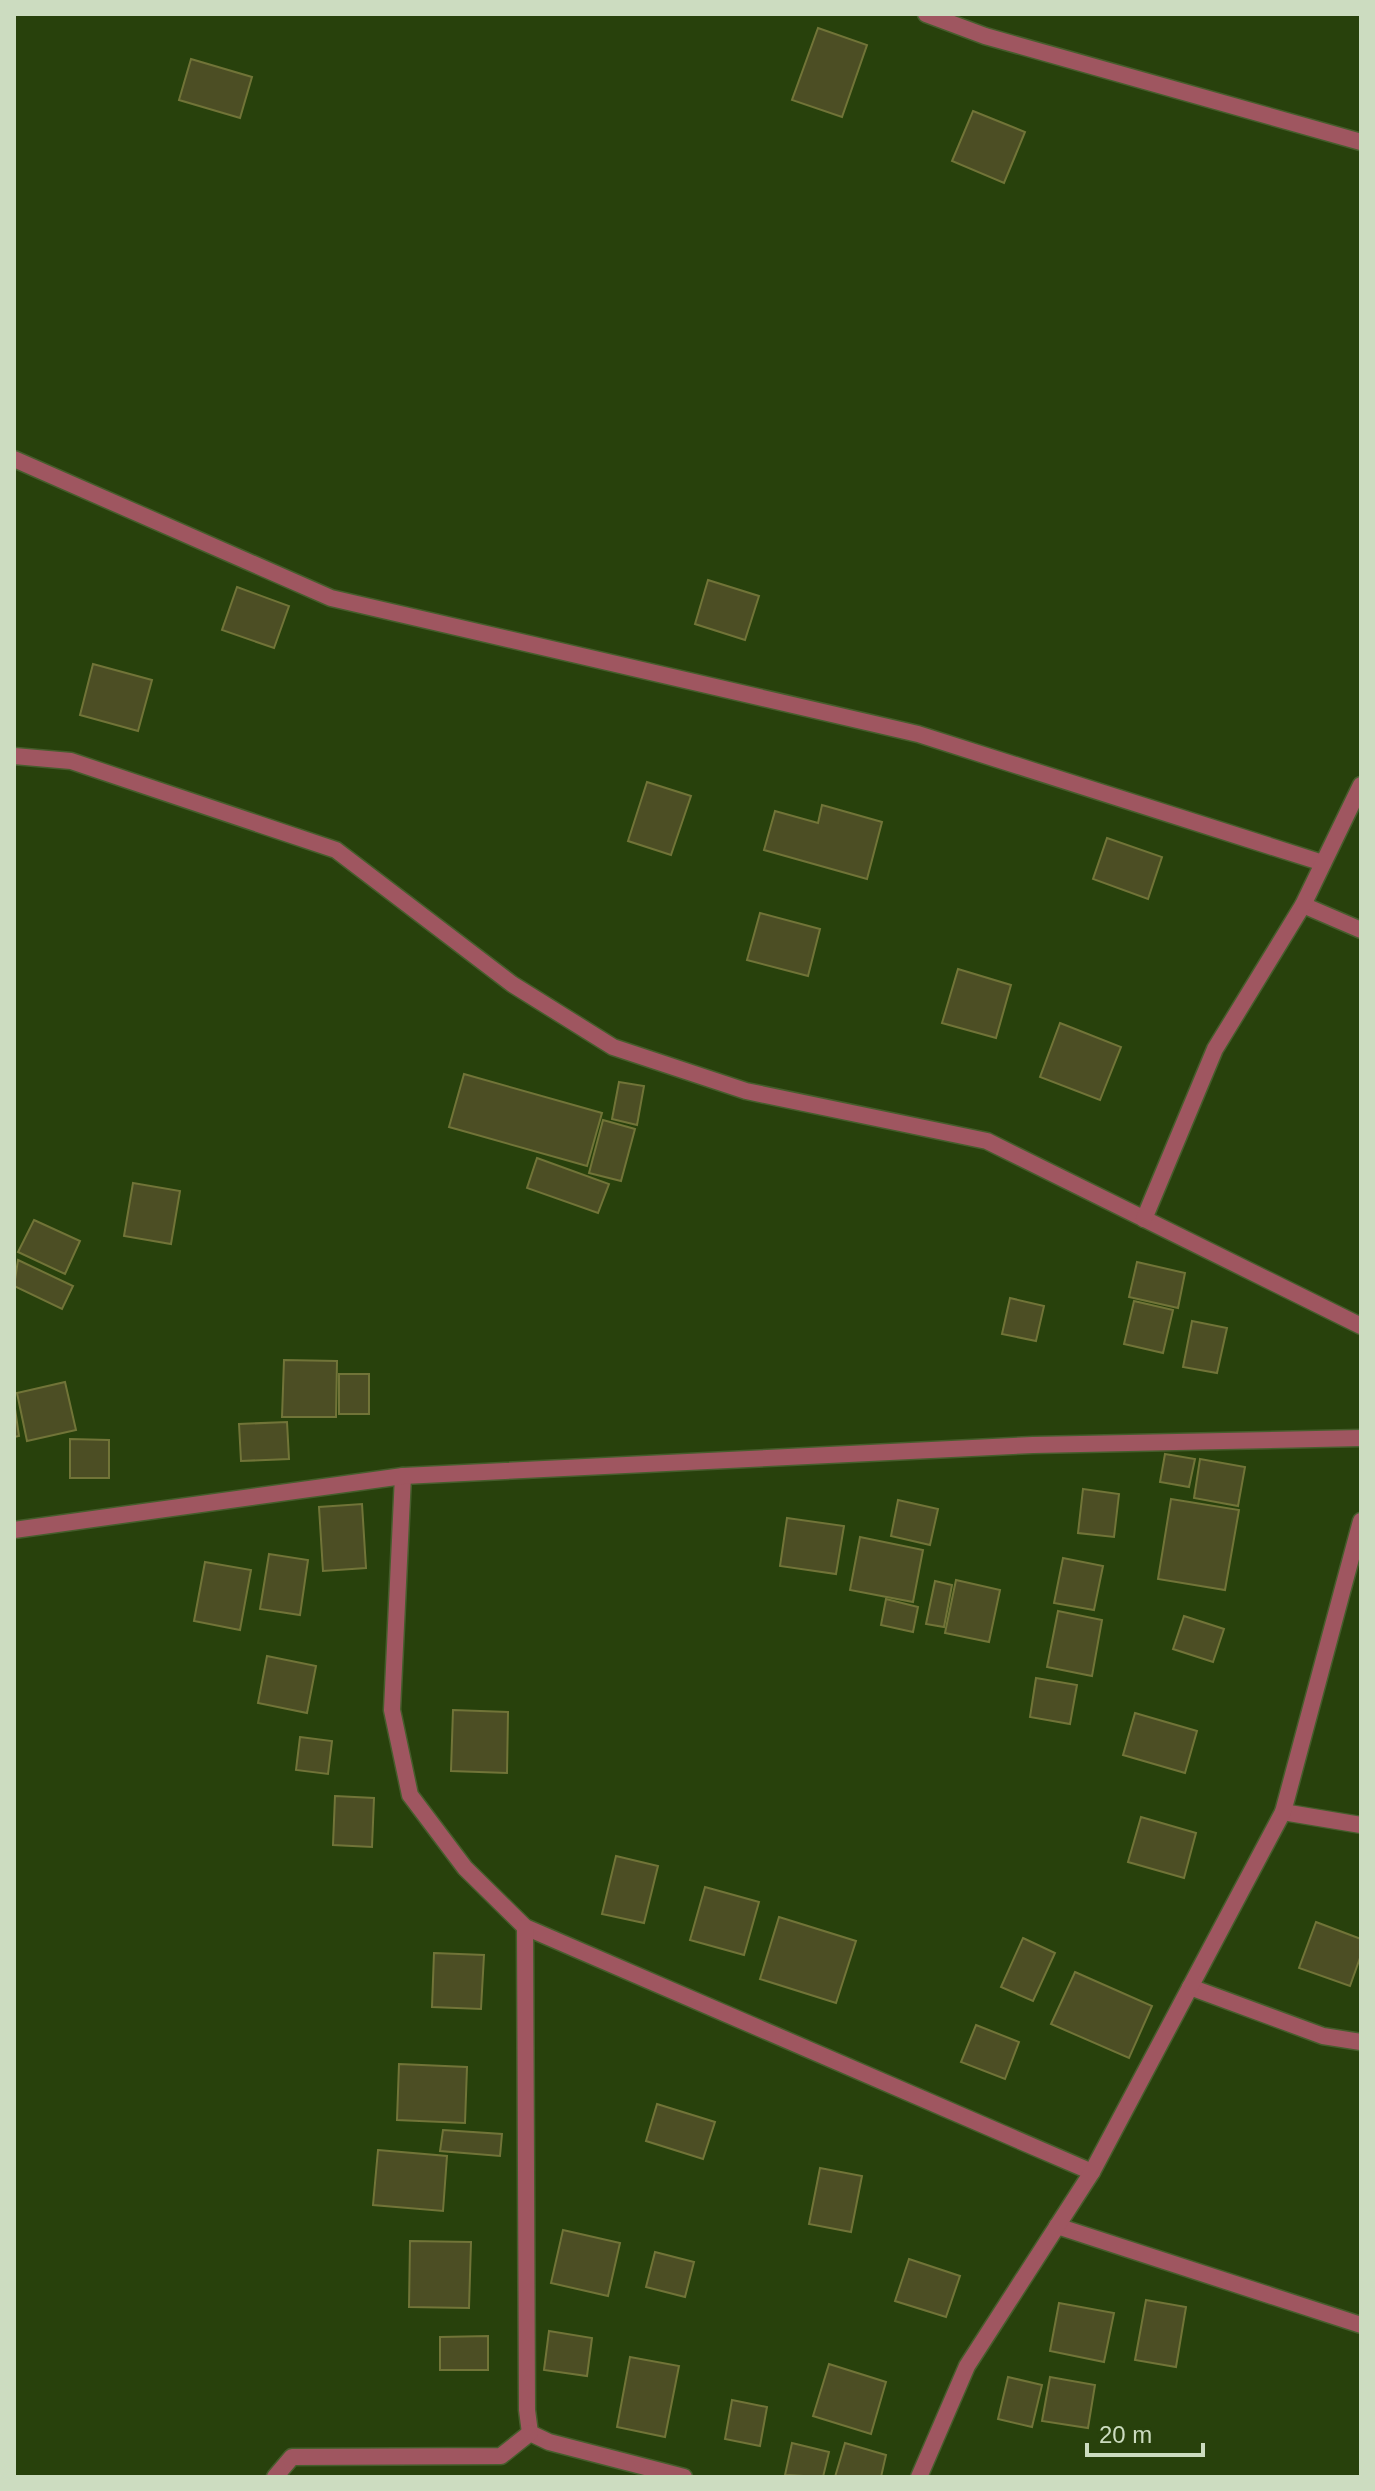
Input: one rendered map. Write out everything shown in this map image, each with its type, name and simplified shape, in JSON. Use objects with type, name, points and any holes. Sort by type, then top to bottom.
[{"type":"street","points":[[926,14],[985,36],[1361,142]]},
{"type":"street","points":[[14,459],[331,598],[918,734],[1323,863]]},
{"type":"street","points":[[14,756],[71,761],[336,850],[512,984],[613,1047],[746,1091],[987,1141],[1361,1326]]},
{"type":"street","points":[[1144,1219],[1215,1049],[1303,905],[1361,785]]},
{"type":"street","points":[[1303,905],[1361,930]]},
{"type":"street","points":[[14,1530],[403,1476],[1033,1445],[1361,1438]]},
{"type":"street","points":[[403,1476],[392,1710],[410,1795],[465,1868],[525,1927],[1092,2172]]},
{"type":"street","points":[[919,2477],[967,2366],[1092,2172],[1283,1812],[1361,1521]]},
{"type":"street","points":[[1283,1812],[1361,1825]]},
{"type":"street","points":[[525,1927],[527,2410],[530,2433]]},
{"type":"street","points":[[1190,1987],[1323,2036],[1361,2042]]},
{"type":"street","points":[[1057,2226],[1361,2325]]},
{"type":"street","points":[[275,2477],[292,2457],[501,2456],[530,2433]]},
{"type":"street","points":[[530,2433],[549,2442],[684,2477]]},
{"type":"building","points":[[818,28],[867,45],[842,117],[792,100]]},
{"type":"building","points":[[191,59],[252,77],[240,118],[179,100]]},
{"type":"building","points":[[973,111],[1025,132],[1004,183],[952,161]]},
{"type":"building","points":[[708,580],[759,596],[745,640],[695,624]]},
{"type":"building","points":[[237,587],[289,606],[274,648],[222,630]]},
{"type":"building","points":[[93,664],[152,680],[138,731],[80,715]]},
{"type":"building","points":[[647,782],[691,796],[671,855],[628,841]]},
{"type":"building","points":[[822,805],[882,822],[867,879],[764,850],[775,811],[818,823]]},
{"type":"building","points":[[1107,838],[1162,857],[1148,899],[1093,879]]},
{"type":"building","points":[[760,913],[820,929],[808,976],[747,960]]},
{"type":"building","points":[[958,969],[1011,985],[996,1038],[942,1023]]},
{"type":"building","points":[[1060,1023],[1121,1047],[1100,1100],[1040,1077]]},
{"type":"building","points":[[464,1074],[602,1113],[587,1166],[449,1127]]},
{"type":"building","points":[[619,1082],[644,1086],[637,1125],[612,1119]]},
{"type":"building","points":[[603,1120],[635,1129],[621,1181],[589,1173]]},
{"type":"building","points":[[537,1158],[609,1184],[598,1213],[527,1188]]},
{"type":"building","points":[[133,1183],[180,1191],[171,1244],[124,1236]]},
{"type":"building","points":[[34,1220],[80,1241],[65,1274],[18,1252]]},
{"type":"building","points":[[18,1260],[73,1286],[62,1309],[14,1286]]},
{"type":"building","points":[[1137,1262],[1185,1273],[1178,1308],[1129,1297]]},
{"type":"building","points":[[1010,1298],[1044,1306],[1036,1341],[1002,1334]]},
{"type":"building","points":[[1134,1301],[1173,1310],[1163,1353],[1124,1344]]},
{"type":"building","points":[[1192,1321],[1227,1328],[1217,1373],[1183,1367]]},
{"type":"building","points":[[284,1360],[337,1361],[336,1417],[282,1417]]},
{"type":"building","points":[[339,1374],[369,1374],[369,1414],[339,1414]]},
{"type":"building","points":[[65,1382],[76,1430],[27,1441],[17,1393]]},
{"type":"building","points":[[14,1402],[19,1436],[14,1437]]},
{"type":"building","points":[[287,1422],[289,1459],[241,1461],[239,1424]]},
{"type":"building","points":[[70,1439],[109,1440],[109,1478],[70,1478]]},
{"type":"building","points":[[1165,1454],[1195,1459],[1189,1487],[1160,1482]]},
{"type":"building","points":[[1200,1459],[1245,1467],[1238,1506],[1194,1498]]},
{"type":"building","points":[[1083,1489],[1119,1494],[1114,1537],[1078,1533]]},
{"type":"building","points":[[1171,1499],[1239,1510],[1225,1590],[1158,1579]]},
{"type":"building","points":[[898,1500],[938,1509],[930,1545],[891,1536]]},
{"type":"building","points":[[362,1504],[366,1568],[323,1571],[319,1507]]},
{"type":"building","points":[[787,1518],[844,1526],[836,1574],[780,1566]]},
{"type":"building","points":[[860,1537],[923,1550],[913,1602],[850,1590]]},
{"type":"building","points":[[269,1554],[308,1560],[300,1615],[260,1609]]},
{"type":"building","points":[[1063,1558],[1103,1566],[1094,1610],[1054,1603]]},
{"type":"building","points":[[205,1562],[251,1570],[240,1630],[194,1621]]},
{"type":"building","points":[[956,1580],[1000,1590],[989,1642],[945,1633]]},
{"type":"building","points":[[935,1581],[952,1585],[944,1627],[926,1624]]},
{"type":"building","points":[[886,1599],[918,1607],[913,1632],[881,1625]]},
{"type":"building","points":[[1058,1611],[1102,1620],[1092,1676],[1047,1667]]},
{"type":"building","points":[[1184,1616],[1224,1629],[1213,1662],[1173,1649]]},
{"type":"building","points":[[267,1656],[316,1666],[307,1713],[258,1703]]},
{"type":"building","points":[[1036,1678],[1077,1685],[1070,1724],[1030,1717]]},
{"type":"building","points":[[453,1710],[508,1712],[507,1773],[451,1771]]},
{"type":"building","points":[[1135,1713],[1197,1731],[1185,1773],[1123,1755]]},
{"type":"building","points":[[300,1737],[332,1741],[328,1774],[296,1770]]},
{"type":"building","points":[[335,1796],[374,1798],[372,1847],[333,1845]]},
{"type":"building","points":[[1141,1817],[1196,1833],[1184,1878],[1128,1862]]},
{"type":"building","points":[[616,1856],[658,1866],[644,1923],[602,1914]]},
{"type":"building","points":[[705,1887],[759,1902],[744,1955],[690,1940]]},
{"type":"building","points":[[779,1917],[856,1941],[836,2003],[760,1979]]},
{"type":"building","points":[[1316,1922],[1361,1939],[1361,1955],[1350,1986],[1299,1968]]},
{"type":"building","points":[[1023,1938],[1055,1953],[1033,2001],[1001,1987]]},
{"type":"building","points":[[434,1953],[484,1955],[481,2009],[432,2007]]},
{"type":"building","points":[[1075,1972],[1152,2006],[1129,2058],[1051,2024]]},
{"type":"building","points":[[976,2025],[1019,2042],[1005,2079],[961,2062]]},
{"type":"building","points":[[399,2064],[467,2067],[465,2123],[397,2120]]},
{"type":"building","points":[[657,2104],[715,2122],[703,2159],[646,2141]]},
{"type":"building","points":[[443,2130],[502,2134],[500,2156],[440,2151]]},
{"type":"building","points":[[378,2150],[447,2156],[443,2211],[373,2205]]},
{"type":"building","points":[[820,2168],[862,2176],[851,2232],[809,2224]]},
{"type":"building","points":[[563,2230],[620,2243],[608,2296],[551,2283]]},
{"type":"building","points":[[410,2241],[471,2242],[469,2308],[409,2307]]},
{"type":"building","points":[[655,2252],[694,2262],[685,2297],[646,2287]]},
{"type":"building","points":[[909,2259],[960,2276],[946,2317],[895,2301]]},
{"type":"building","points":[[1146,2300],[1186,2307],[1176,2367],[1135,2360]]},
{"type":"building","points":[[1059,2303],[1114,2313],[1104,2362],[1050,2351]]},
{"type":"building","points":[[549,2331],[592,2338],[587,2376],[544,2370]]},
{"type":"building","points":[[488,2336],[488,2370],[440,2370],[440,2337]]},
{"type":"building","points":[[630,2357],[679,2366],[665,2437],[617,2427]]},
{"type":"building","points":[[829,2364],[886,2382],[871,2434],[813,2416]]},
{"type":"building","points":[[1008,2377],[1042,2385],[1032,2427],[998,2419]]},
{"type":"building","points":[[1050,2377],[1095,2385],[1088,2428],[1042,2421]]},
{"type":"building","points":[[732,2400],[767,2407],[760,2446],[725,2439]]},
{"type":"building","points":[[792,2443],[829,2452],[823,2477],[785,2475]]},
{"type":"building","points":[[845,2443],[886,2455],[881,2477],[835,2477]]}]
